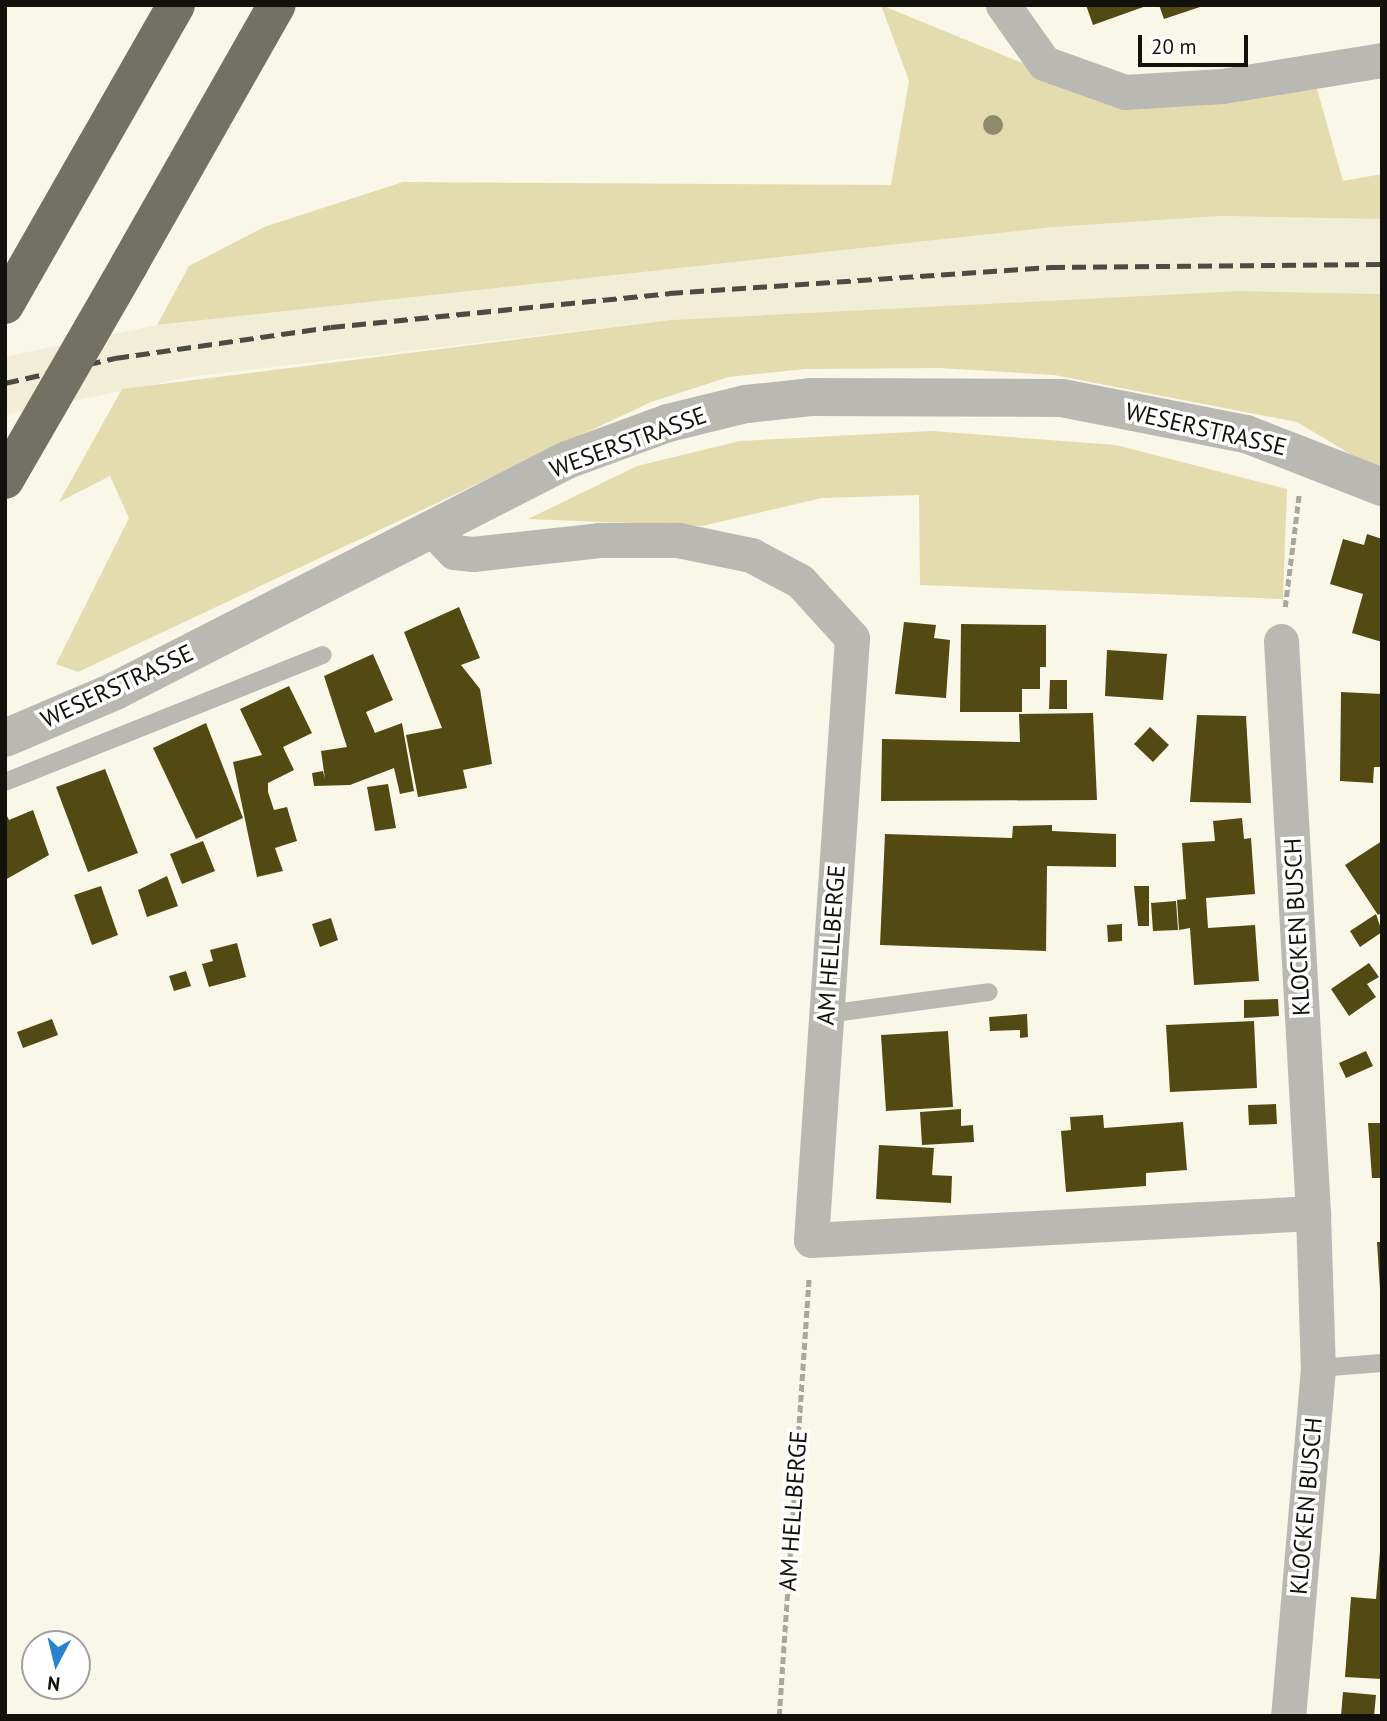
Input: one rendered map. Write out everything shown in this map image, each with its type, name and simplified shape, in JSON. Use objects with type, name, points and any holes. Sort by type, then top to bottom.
[{"type":"highway","points":[[13,292],[176,5]]},
{"type":"highway","points":[[5,480],[277,5]]},
{"type":"street","points":[[1003,5],[1044,63],[1125,92],[1222,86],[1382,60]]},
{"type":"street","name":"WESERSTRASSE","points":[[5,738],[115,691],[567,460],[668,423],[746,404],[811,397],[1062,398],[1304,452],[1382,487]]},
{"type":"street","name":"AM HELLBERGE","points":[[432,529],[454,552],[473,554],[599,540],[678,540],[751,555],[800,581],[839,620],[852,638],[811,1240]]},
{"type":"street","name":"KLOCKEN BUSCH","points":[[1281,641],[1313,1213],[1318,1368],[1288,1716]]},
{"type":"street","points":[[811,1240],[1313,1213]]},
{"type":"lane","points":[[5,782],[323,655]]},
{"type":"lane","points":[[827,1014],[989,992]]},
{"type":"lane","points":[[1318,1368],[1382,1363]]},
{"type":"path","points":[[1281,641],[1304,452]]},
{"type":"path","name":"AM HELLBERGE","points":[[779,1716],[811,1240]]},
{"type":"shaded area","points":[[881,5],[1115,101],[1315,82],[1343,181],[1382,174],[1382,219],[1221,216],[1054,227],[157,325],[189,266],[264,227],[403,182],[891,185],[909,81]]},
{"type":"shaded area","points":[[1221,216],[1382,219],[1382,294],[1239,291],[671,320],[189,377],[5,415],[5,357],[157,325],[1054,227]]},
{"type":"shaded area","points":[[1239,291],[1382,294],[1382,473],[1297,422],[1054,375],[939,368],[805,369],[729,377],[651,402],[78,672],[56,664],[129,518],[110,476],[59,502],[122,389],[671,320]]},
{"type":"shaded area","points":[[932,431],[1116,445],[1287,489],[1283,599],[920,585],[919,495],[822,498],[702,526],[528,519],[637,466],[740,441]]},
{"type":"building","points":[[1086,5],[1146,5],[1146,6],[1093,25]]},
{"type":"building","points":[[1159,5],[1203,5],[1203,6],[1164,19]]},
{"type":"building","points":[[1367,534],[1382,539],[1382,642],[1352,633],[1363,594],[1330,584],[1343,539],[1364,545]]},
{"type":"building","points":[[459,607],[480,658],[461,665],[480,689],[492,764],[463,770],[467,788],[418,797],[406,735],[442,728],[404,632]]},
{"type":"building","points":[[904,622],[936,625],[934,638],[950,640],[946,698],[895,694]]},
{"type":"building","points":[[961,624],[1046,625],[1046,667],[1040,667],[1040,689],[1022,689],[1022,712],[960,712]]},
{"type":"building","points":[[1107,650],[1167,654],[1163,700],[1105,696]]},
{"type":"building","points":[[373,654],[393,700],[366,712],[375,733],[402,723],[414,791],[400,794],[394,768],[350,785],[314,786],[312,773],[323,771],[325,779],[321,751],[347,747],[324,676]]},
{"type":"building","points":[[1050,680],[1067,680],[1067,709],[1049,709]]},
{"type":"building","points":[[289,686],[312,733],[283,747],[294,770],[268,783],[268,792],[274,810],[287,807],[297,841],[275,848],[283,871],[257,877],[233,762],[262,755],[240,709]]},
{"type":"building","points":[[1341,692],[1382,694],[1382,767],[1374,767],[1373,783],[1340,781]]},
{"type":"building","points":[[1093,713],[1097,800],[881,801],[882,739],[1020,742],[1019,714]]},
{"type":"building","points":[[1197,715],[1246,716],[1251,803],[1190,802]]},
{"type":"building","points":[[206,723],[243,818],[196,839],[153,748]]},
{"type":"building","points":[[1150,727],[1169,745],[1153,762],[1134,744]]},
{"type":"building","points":[[105,769],[138,853],[88,872],[56,787]]},
{"type":"building","points":[[388,784],[396,828],[375,831],[367,787]]},
{"type":"building","points":[[33,810],[49,855],[5,880],[5,812],[9,820]]},
{"type":"building","points":[[1242,818],[1244,839],[1251,838],[1255,894],[1206,898],[1208,928],[1255,925],[1259,981],[1194,985],[1190,928],[1179,930],[1177,900],[1186,899],[1182,843],[1215,841],[1213,821]]},
{"type":"building","points":[[1052,825],[1052,831],[1116,834],[1116,867],[1047,866],[1046,951],[880,945],[885,834],[1012,838],[1013,826]]},
{"type":"building","points":[[203,841],[215,871],[182,884],[170,854]]},
{"type":"building","points":[[1382,841],[1382,912],[1378,915],[1345,865]]},
{"type":"building","points":[[167,876],[178,906],[147,917],[138,890]]},
{"type":"building","points":[[101,886],[118,935],[92,945],[74,895]]},
{"type":"building","points":[[1134,886],[1149,886],[1149,926],[1138,926]]},
{"type":"building","points":[[1176,901],[1178,930],[1153,931],[1151,903]]},
{"type":"building","points":[[1376,914],[1382,932],[1360,947],[1350,931]]},
{"type":"building","points":[[331,918],[338,940],[320,947],[312,924]]},
{"type":"building","points":[[1122,924],[1122,941],[1108,942],[1107,925]]},
{"type":"building","points":[[237,943],[246,977],[209,987],[202,964],[213,961],[210,950]]},
{"type":"building","points":[[1369,963],[1379,977],[1367,984],[1376,997],[1349,1016],[1331,989]]},
{"type":"building","points":[[186,971],[191,986],[174,991],[169,976]]},
{"type":"building","points":[[1278,999],[1279,1016],[1244,1018],[1244,1000]]},
{"type":"building","points":[[1027,1014],[1028,1037],[1020,1038],[1020,1030],[990,1031],[989,1017]]},
{"type":"building","points":[[52,1019],[58,1035],[23,1048],[17,1032]]},
{"type":"building","points":[[1254,1021],[1257,1088],[1170,1092],[1166,1025]]},
{"type":"building","points":[[948,1031],[953,1107],[886,1111],[881,1035]]},
{"type":"building","points":[[1366,1051],[1373,1066],[1346,1078],[1339,1063]]},
{"type":"building","points":[[1276,1104],[1277,1124],[1249,1125],[1248,1105]]},
{"type":"building","points":[[961,1109],[961,1126],[973,1125],[974,1142],[922,1145],[920,1112]]},
{"type":"building","points":[[1103,1115],[1104,1128],[1183,1122],[1187,1170],[1146,1173],[1146,1186],[1066,1192],[1061,1131],[1071,1130],[1070,1117]]},
{"type":"building","points":[[1368,1123],[1382,1123],[1382,1178],[1372,1178]]},
{"type":"building","points":[[879,1145],[934,1148],[932,1175],[952,1176],[951,1203],[876,1199]]},
{"type":"building","points":[[1377,1242],[1382,1242],[1382,1289],[1380,1289]]},
{"type":"building","points":[[1380,1552],[1382,1679],[1345,1677],[1351,1597],[1376,1599]]},
{"type":"building","points":[[1343,1692],[1376,1695],[1374,1716],[1341,1716]]},
{"type":"railway","points":[[5,383],[115,358],[331,327],[669,293],[1051,267],[1382,264]]}]
